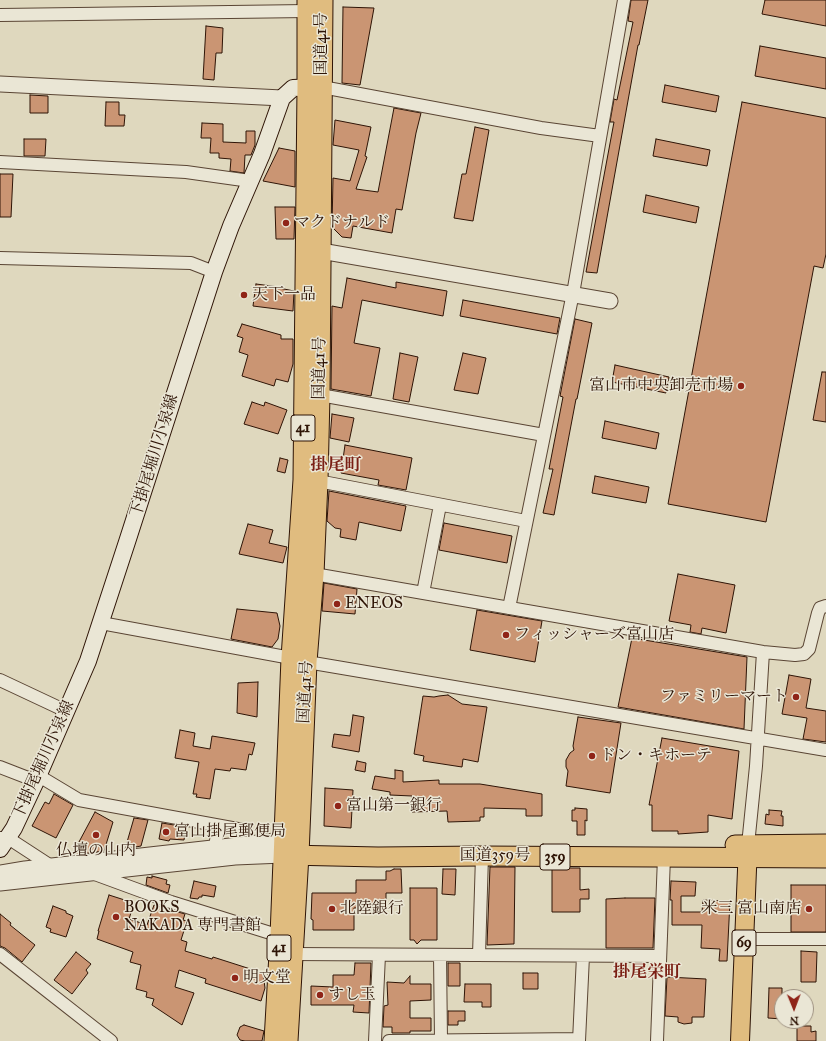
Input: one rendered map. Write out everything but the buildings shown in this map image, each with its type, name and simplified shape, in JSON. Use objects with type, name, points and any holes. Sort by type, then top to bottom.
[{"type":"highway","name":"国道41号","points":[[291,848],[299,660],[303,480],[313,251],[315,87],[323,0]]},
{"type":"highway","name":"国道41号","points":[[307,6],[315,87]]},
{"type":"highway","name":"国道41号","points":[[299,660],[314,574],[318,481],[320,395],[313,251]]},
{"type":"highway","name":"国道359号","points":[[291,848],[378,857],[664,857],[748,852],[826,844]]},
{"type":"highway","name":"国道359号","points":[[291,848],[348,845],[748,852],[826,858]]},
{"type":"highway","name":"41","points":[[274,1041],[280,936],[291,848]]},
{"type":"highway","name":"41","points":[[288,1041],[292,954],[291,848]]},
{"type":"main road","points":[[282,98],[293,88],[315,87]]},
{"type":"main road","name":"下掛尾堀川小泉線","points":[[3,842],[38,778],[88,661],[214,272],[231,226],[274,122],[282,98]]},
{"type":"main road","name":"69","points":[[740,1041],[748,852]]},
{"type":"street","points":[[509,608],[573,293],[624,0]]},
{"type":"street","points":[[0,15],[307,6]]},
{"type":"street","points":[[0,84],[282,98]]},
{"type":"street","points":[[315,87],[541,128],[600,136]]},
{"type":"street","points":[[0,162],[186,172],[250,181]]},
{"type":"street","points":[[313,251],[610,300]]},
{"type":"street","points":[[0,258],[192,263],[214,272]]},
{"type":"street","points":[[320,395],[544,435]]},
{"type":"street","points":[[318,481],[526,522]]},
{"type":"street","points":[[423,593],[440,505]]},
{"type":"street","points":[[314,574],[763,652],[795,655],[806,652],[809,649],[820,608],[826,606]]},
{"type":"street","points":[[101,623],[299,660],[826,750]]},
{"type":"street","points":[[748,852],[763,652]]},
{"type":"street","points":[[0,680],[66,711]]},
{"type":"street","points":[[0,767],[38,778],[79,800],[243,830]]},
{"type":"street","points":[[216,848],[218,826]]},
{"type":"street","points":[[3,842],[51,866]]},
{"type":"street","points":[[0,873],[216,848],[291,848]]},
{"type":"street","points":[[0,883],[235,857],[291,848]]},
{"type":"street","points":[[479,955],[482,856]]},
{"type":"street","points":[[657,1041],[664,857]]},
{"type":"street","points":[[92,873],[171,902],[280,936]]},
{"type":"street","points":[[744,939],[826,939]]},
{"type":"street","points":[[0,954],[111,1041]]},
{"type":"street","points":[[292,954],[660,956]]},
{"type":"street","points":[[374,1041],[379,955]]},
{"type":"street","points":[[440,955],[441,1040]]},
{"type":"street","points":[[389,1041],[579,1040],[582,956]]},
{"type":"place","name":"マクドナルド","points":[[286,223]]},
{"type":"place","name":"天下一品","points":[[244,295]]},
{"type":"place","name":"富山市中央卸売市場","points":[[741,386]]},
{"type":"place","name":"ENEOS","points":[[337,604]]},
{"type":"place","name":"フィッシャーズ富山店","points":[[506,635]]},
{"type":"place","name":"ファミリーマート","points":[[796,697]]},
{"type":"place","name":"ドン・キホーテ","points":[[592,756]]},
{"type":"place","name":"富山第一銀行","points":[[338,806]]},
{"type":"place","name":"富山掛尾郵便局","points":[[166,832]]},
{"type":"place","name":"仏壇の山内","points":[[96,835]]},
{"type":"place","name":"北陸銀行","points":[[332,909]]},
{"type":"place","name":"米三 富山南店","points":[[809,909]]},
{"type":"place","name":"BOOKS NAKADA 専門書館","points":[[116,917]]},
{"type":"place","name":"明文堂","points":[[235,978]]},
{"type":"place","name":"すし玉","points":[[320,995]]},
{"type":"district","name":"掛尾町","points":[[336,466]]},
{"type":"district","name":"掛尾栄町","points":[[647,973]]}]
